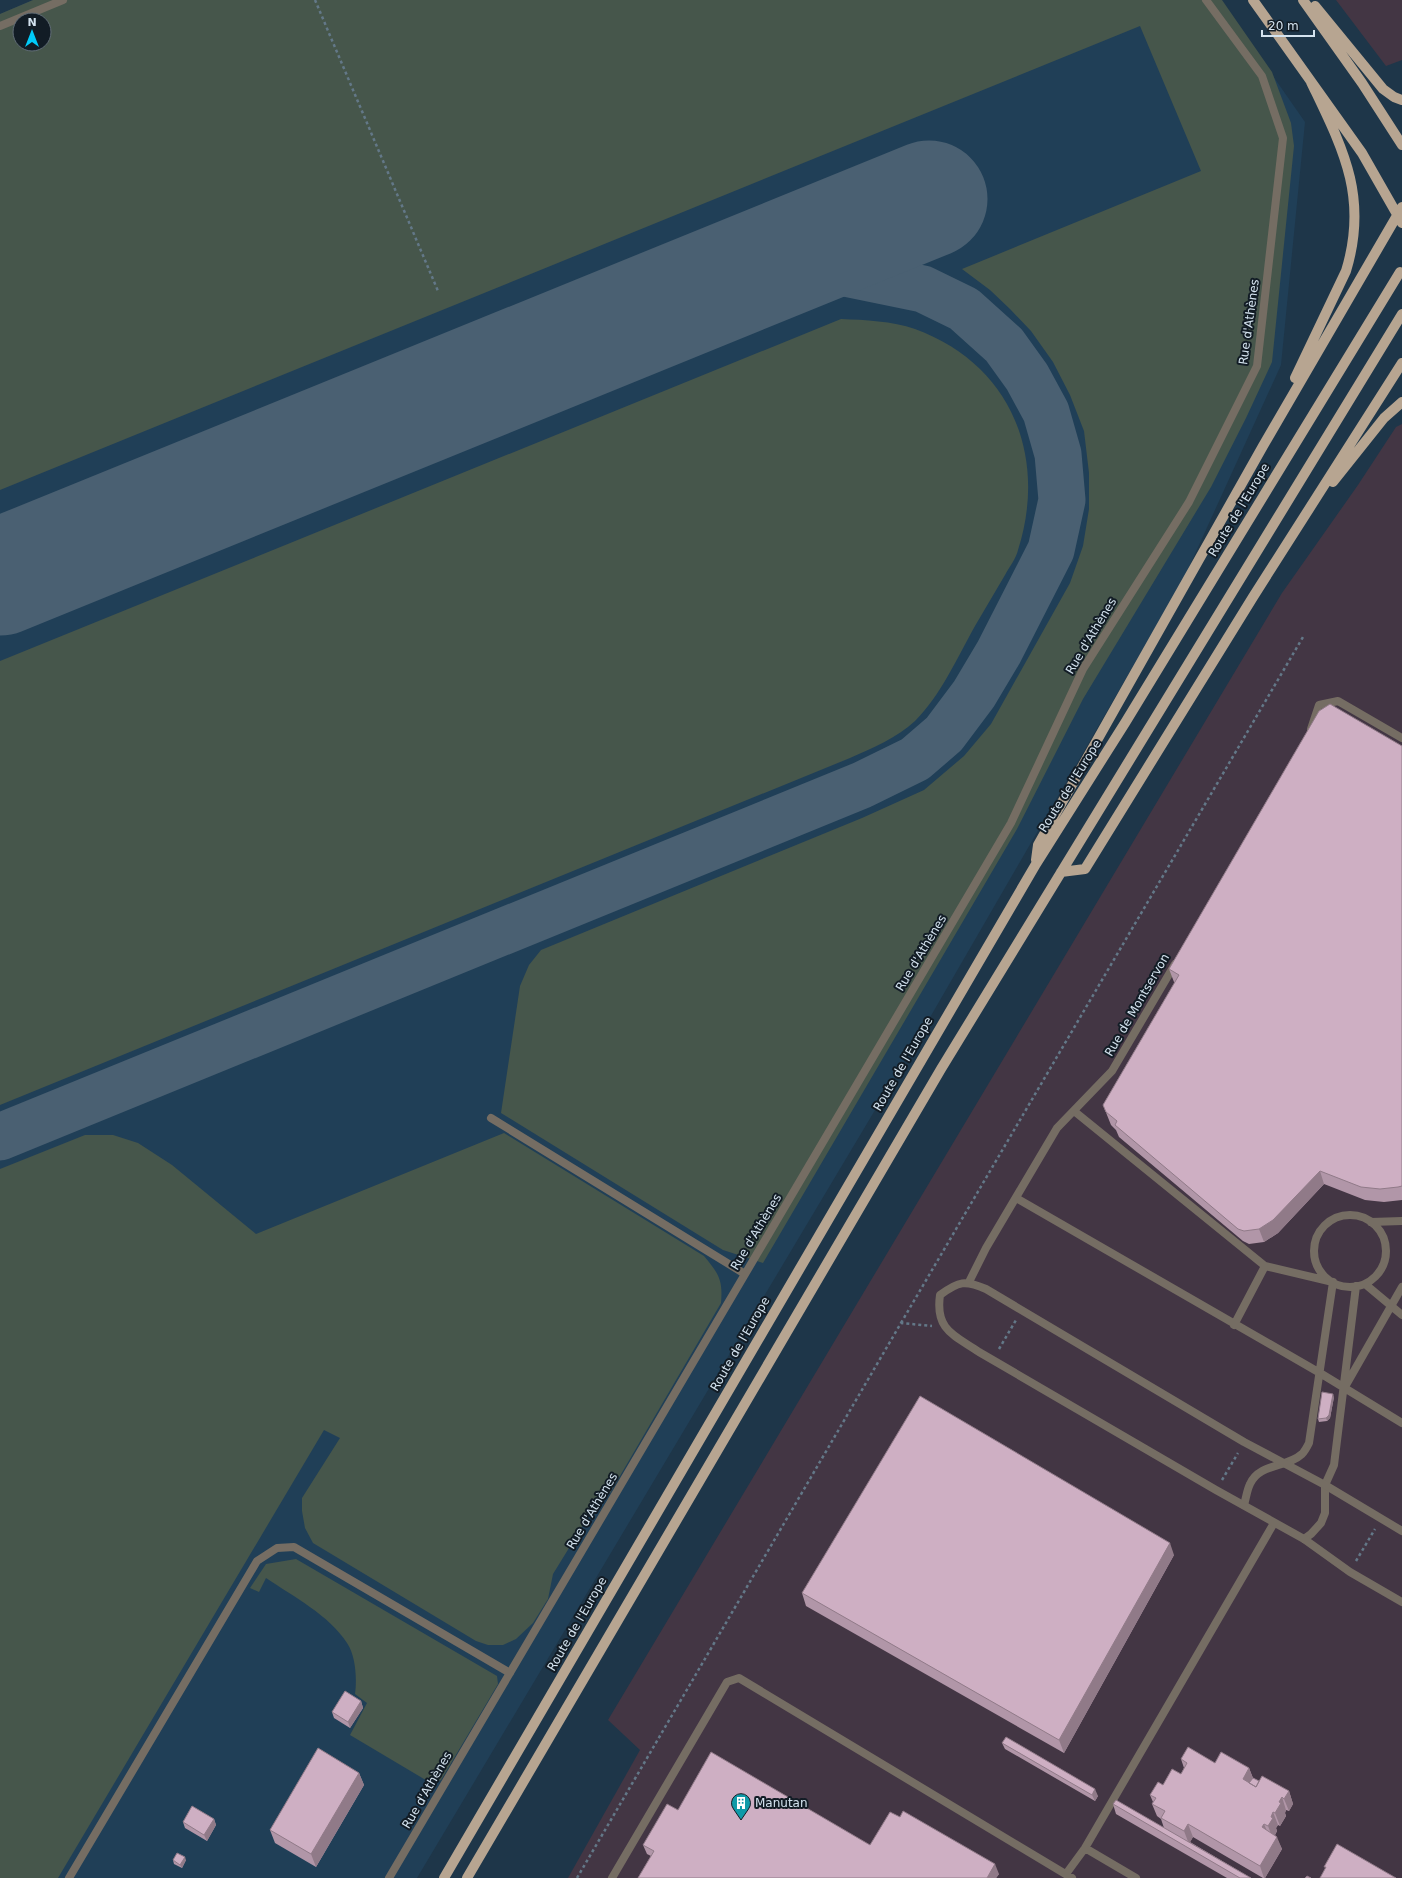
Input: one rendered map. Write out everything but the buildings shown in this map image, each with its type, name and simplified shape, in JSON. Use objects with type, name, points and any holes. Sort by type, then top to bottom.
[{"type":"main road","points":[[1036,864],[1038,845],[1263,446],[1401,215],[1362,153],[1253,0]]},
{"type":"main road","points":[[1303,0],[1362,83],[1402,145]]},
{"type":"main road","points":[[1310,0],[1383,89],[1394,97],[1402,100]]},
{"type":"main road","points":[[1263,446],[1346,271],[1352,252],[1355,208],[1348,168],[1341,146],[1311,82]]},
{"type":"main road","name":"Route de l'Europe","points":[[444,1878],[1036,864],[1125,723],[1400,272]]},
{"type":"main road","points":[[467,1878],[937,1076],[1402,314]]},
{"type":"main road","points":[[1061,872],[1085,869],[1253,597],[1402,363]]},
{"type":"main road","points":[[1300,523],[1384,418],[1402,402]]},
{"type":"street","points":[[0,26],[63,0]]},
{"type":"street","name":"Rue d'Athènes","points":[[389,1878],[1011,823],[1083,669],[1189,502],[1257,366],[1283,138],[1262,76],[1206,0]]},
{"type":"street","points":[[1306,740],[1310,733],[1318,705],[1338,701],[1402,738]]},
{"type":"street","name":"Rue de Montservon","points":[[968,1282],[986,1248],[1057,1128],[1112,1071],[1181,954]]},
{"type":"street","points":[[1074,1111],[1266,1266],[1344,1286],[1365,1284],[1377,1275],[1384,1265],[1386,1253],[1383,1235],[1371,1222],[1360,1216],[1343,1216],[1327,1223],[1320,1232],[1315,1243],[1316,1260],[1324,1275],[1333,1282]]},
{"type":"street","points":[[491,1118],[745,1274]]},
{"type":"street","points":[[1016,1198],[1234,1325],[1320,1373],[1343,1389],[1402,1423]]},
{"type":"street","points":[[1371,1222],[1402,1221]]},
{"type":"street","points":[[1234,1325],[1266,1266]]},
{"type":"street","points":[[1402,1531],[1325,1485],[1281,1464],[986,1289],[968,1282],[951,1287],[940,1295],[938,1307],[944,1328],[992,1360],[1216,1490],[1304,1539],[1350,1572],[1402,1602]]},
{"type":"street","points":[[1244,1505],[1250,1483],[1256,1474],[1303,1453],[1309,1443],[1333,1282]]},
{"type":"street","points":[[1365,1284],[1402,1315]]},
{"type":"street","points":[[1304,1539],[1321,1523],[1325,1513],[1325,1485],[1334,1465],[1356,1286]]},
{"type":"street","points":[[1343,1389],[1402,1287]]},
{"type":"street","points":[[612,1878],[727,1682],[739,1678],[1069,1876],[1274,1523]]},
{"type":"street","points":[[69,1878],[257,1561],[277,1548],[294,1547],[510,1673]]},
{"type":"street","points":[[1085,1848],[1136,1878]]},
{"type":"path","points":[[315,0],[438,291]]},
{"type":"path","points":[[577,1878],[1303,637]]},
{"type":"path","points":[[992,1360],[1022,1310]]},
{"type":"path","points":[[901,1323],[944,1328]]},
{"type":"path","points":[[1216,1490],[1244,1442]]},
{"type":"path","points":[[1350,1572],[1381,1519]]},
{"type":"shaded area","points":[[33,0],[1220,0],[1305,122],[1281,365],[1184,578],[921,1033],[417,1878],[0,1878],[0,14]]},
{"type":"shaded area","points":[[1336,0],[1402,0],[1402,60],[1386,66]]},
{"type":"shaded area","points":[[1402,424],[1402,1878],[568,1878],[640,1750],[608,1720],[1282,593],[1358,485],[1396,427]]},
{"type":"green space","points":[[33,0],[1222,0],[1272,72],[1291,123],[1294,146],[1272,362],[1211,487],[1083,699],[1017,829],[763,1263],[723,1250],[501,1113],[520,986],[529,965],[541,950],[862,818],[924,790],[964,756],[991,724],[1070,583],[1083,546],[1089,509],[1089,473],[1084,431],[1070,395],[1053,362],[1031,331],[1010,309],[990,290],[962,269],[1201,171],[1140,26],[0,490],[0,14]]},
{"type":"green space","points":[[841,319],[878,321],[906,326],[948,345],[976,365],[998,390],[1014,417],[1024,448],[1028,481],[1026,515],[1017,553],[941,688],[915,721],[892,738],[850,758],[0,1105],[0,661]]},
{"type":"green space","points":[[504,1133],[704,1256],[719,1278],[721,1288],[721,1303],[610,1493],[593,1509],[553,1574],[548,1599],[533,1623],[516,1639],[503,1645],[488,1645],[476,1641],[313,1543],[305,1528],[302,1511],[302,1498],[340,1438],[324,1430],[58,1878],[0,1878],[0,1169],[85,1135],[113,1135],[138,1143],[172,1165],[256,1234]]},
{"type":"green space","points":[[296,1559],[497,1676],[498,1684],[441,1780],[435,1783],[424,1779],[350,1735],[367,1703],[355,1694],[356,1682],[354,1661],[347,1643],[340,1633],[321,1615],[266,1578],[259,1592],[250,1588],[266,1564]]},
{"type":"taxiway","points":[[0,1137],[862,785],[915,759],[944,734],[974,694],[999,652],[1051,550],[1062,500],[1058,454],[1046,412],[1027,377],[1004,345],[964,309],[923,289],[845,273],[783,269],[731,280]]},
{"type":"runway","points":[[0,577],[929,199]]},
{"type":"place","name":"Manutan","points":[[741,1820]]}]
